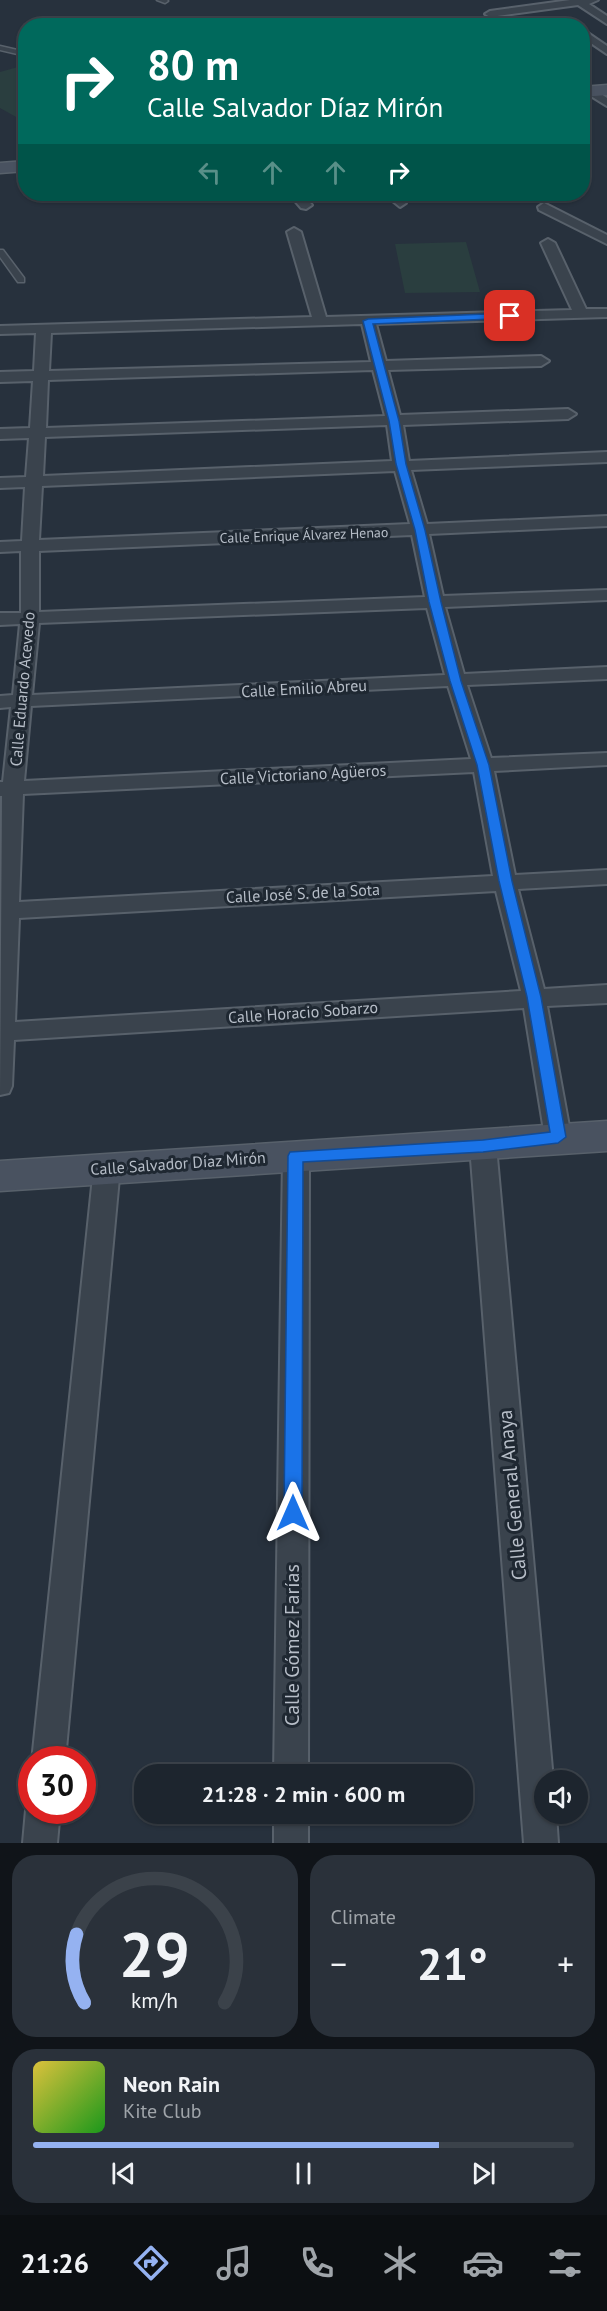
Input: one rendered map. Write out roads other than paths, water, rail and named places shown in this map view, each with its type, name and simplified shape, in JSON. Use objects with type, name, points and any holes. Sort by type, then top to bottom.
[{"type":"street","points":[[503,18],[578,1],[593,0]]},
{"type":"street","points":[[578,1],[607,21]]},
{"type":"street","points":[[590,38],[607,51]]},
{"type":"street","points":[[590,92],[607,103]]},
{"type":"street","points":[[0,168],[18,167]]},
{"type":"street","points":[[302,201],[306,205]]},
{"type":"street","points":[[544,207],[607,240]]},
{"type":"street","points":[[294,232],[320,321]]},
{"type":"street","points":[[548,243],[581,313]]},
{"type":"street","points":[[0,330],[607,313]]},
{"type":"street","points":[[368,321],[394,421],[401,464],[420,530],[435,602],[456,681],[483,765],[505,881],[534,997],[558,1137]]},
{"type":"street","name":"Calle Eduardo Acevedo","points":[[0,1086],[6,788],[23,701],[30,618],[30,546],[36,481],[44,329]]},
{"type":"street","points":[[0,377],[541,362]]},
{"type":"street","points":[[0,434],[568,414]]},
{"type":"street","points":[[0,483],[401,464],[607,457]]},
{"type":"street","name":"Calle Enrique Álvarez Henao","points":[[0,548],[607,521]]},
{"type":"street","points":[[0,619],[607,595]]},
{"type":"street","name":"Calle Emilio Abreu","points":[[0,702],[607,673]]},
{"type":"street","name":"Calle Victoriano Agüeros","points":[[6,788],[607,759]]},
{"type":"street","name":"Calle José S. de la Sota","points":[[5,911],[607,877]]},
{"type":"street","name":"Calle Horacio Sobarzo","points":[[2,1032],[607,994]]},
{"type":"street","name":"Calle Salvador Díaz Mirón","points":[[0,1176],[107,1167],[483,1146],[558,1137],[607,1136]]},
{"type":"street","name":"Calle General Anaya","points":[[483,1146],[542,1843]]},
{"type":"street","name":"Calle Gómez Farías","points":[[291,1764],[296,1156]]},
{"type":"street","points":[[49,1746],[107,1167]]},
{"type":"street","points":[[40,1843],[42,1824]]},
{"type":"street","points":[[291,1824],[291,1843]]},
{"type":"lane","points":[[160,0],[165,0]]},
{"type":"lane","points":[[0,48],[18,52]]},
{"type":"lane","points":[[0,252],[21,280]]}]
